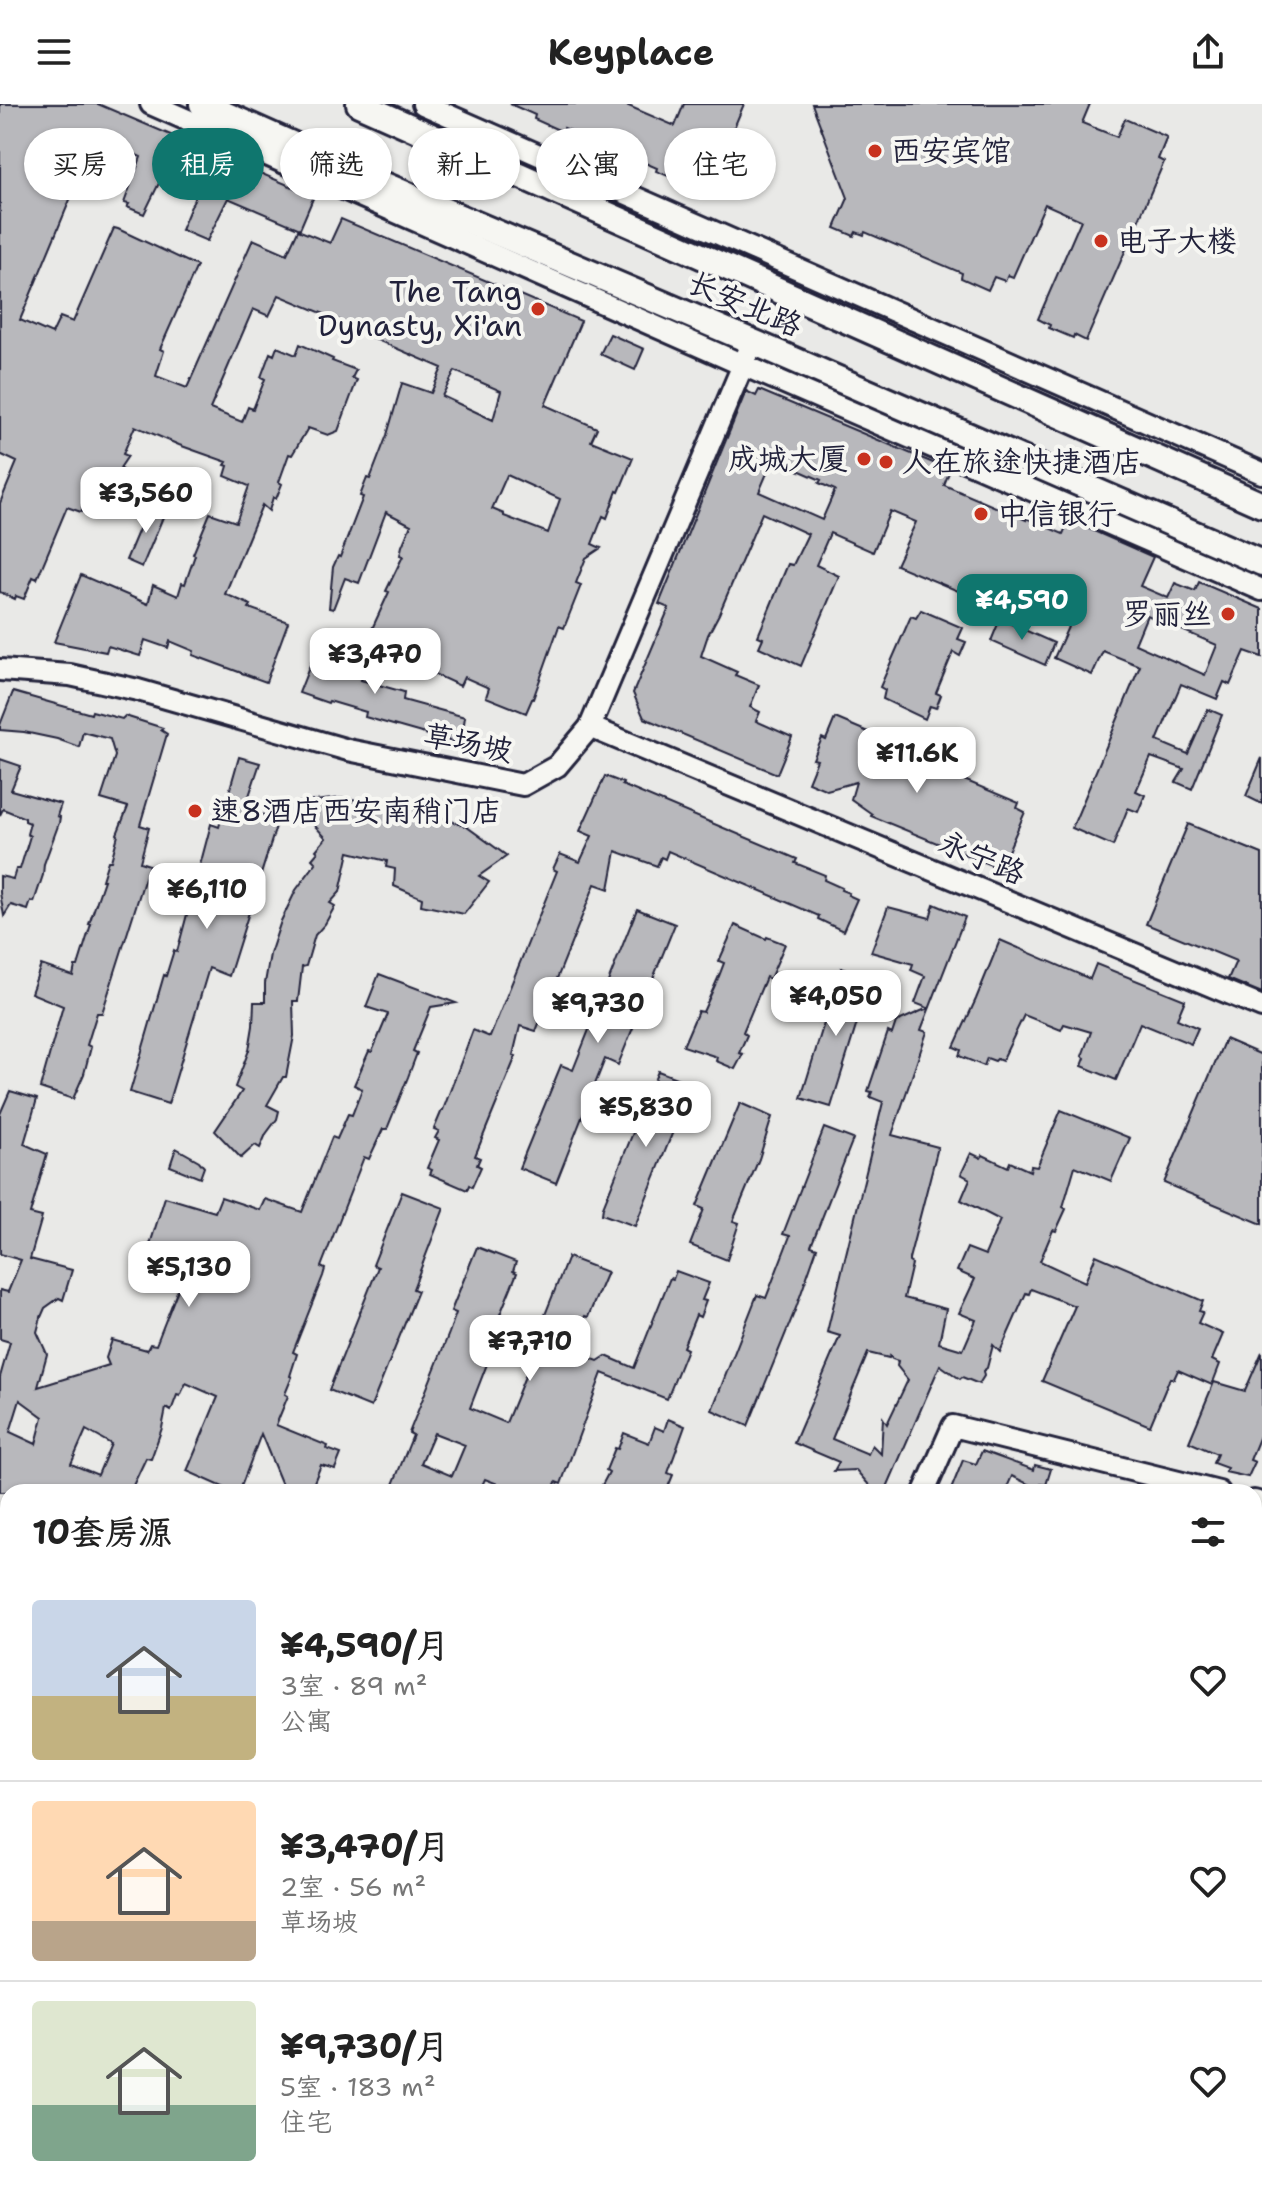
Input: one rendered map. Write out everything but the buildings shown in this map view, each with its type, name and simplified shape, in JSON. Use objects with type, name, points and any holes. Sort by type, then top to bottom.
[{"type":"main road","name":"长安北路","points":[[202,104],[1262,563]]},
{"type":"main road","name":"长安北路","points":[[359,104],[1262,505]]},
{"type":"street","points":[[151,104],[1262,590]]},
{"type":"street","points":[[423,104],[1262,473]]},
{"type":"street","name":"草场坡","points":[[0,670],[70,675],[111,684],[348,750],[523,785],[557,766],[590,727],[753,342]]},
{"type":"street","name":"永宁路","points":[[590,727],[1262,1007]]},
{"type":"street","points":[[928,1484],[953,1426],[1187,1484]]},
{"type":"place","name":"西安宾馆","points":[[875,151]]},
{"type":"place","name":"电子大楼","points":[[1101,241]]},
{"type":"place","name":"The Tang Dynasty, Xi'an","points":[[538,309]]},
{"type":"place","name":"成城大厦","points":[[864,459]]},
{"type":"place","name":"人在旅途快捷酒店","points":[[886,462]]},
{"type":"place","name":"中信银行","points":[[981,514]]},
{"type":"place","name":"罗丽丝","points":[[1228,614]]},
{"type":"place","name":"速8酒店西安南稍门店","points":[[195,811]]}]
